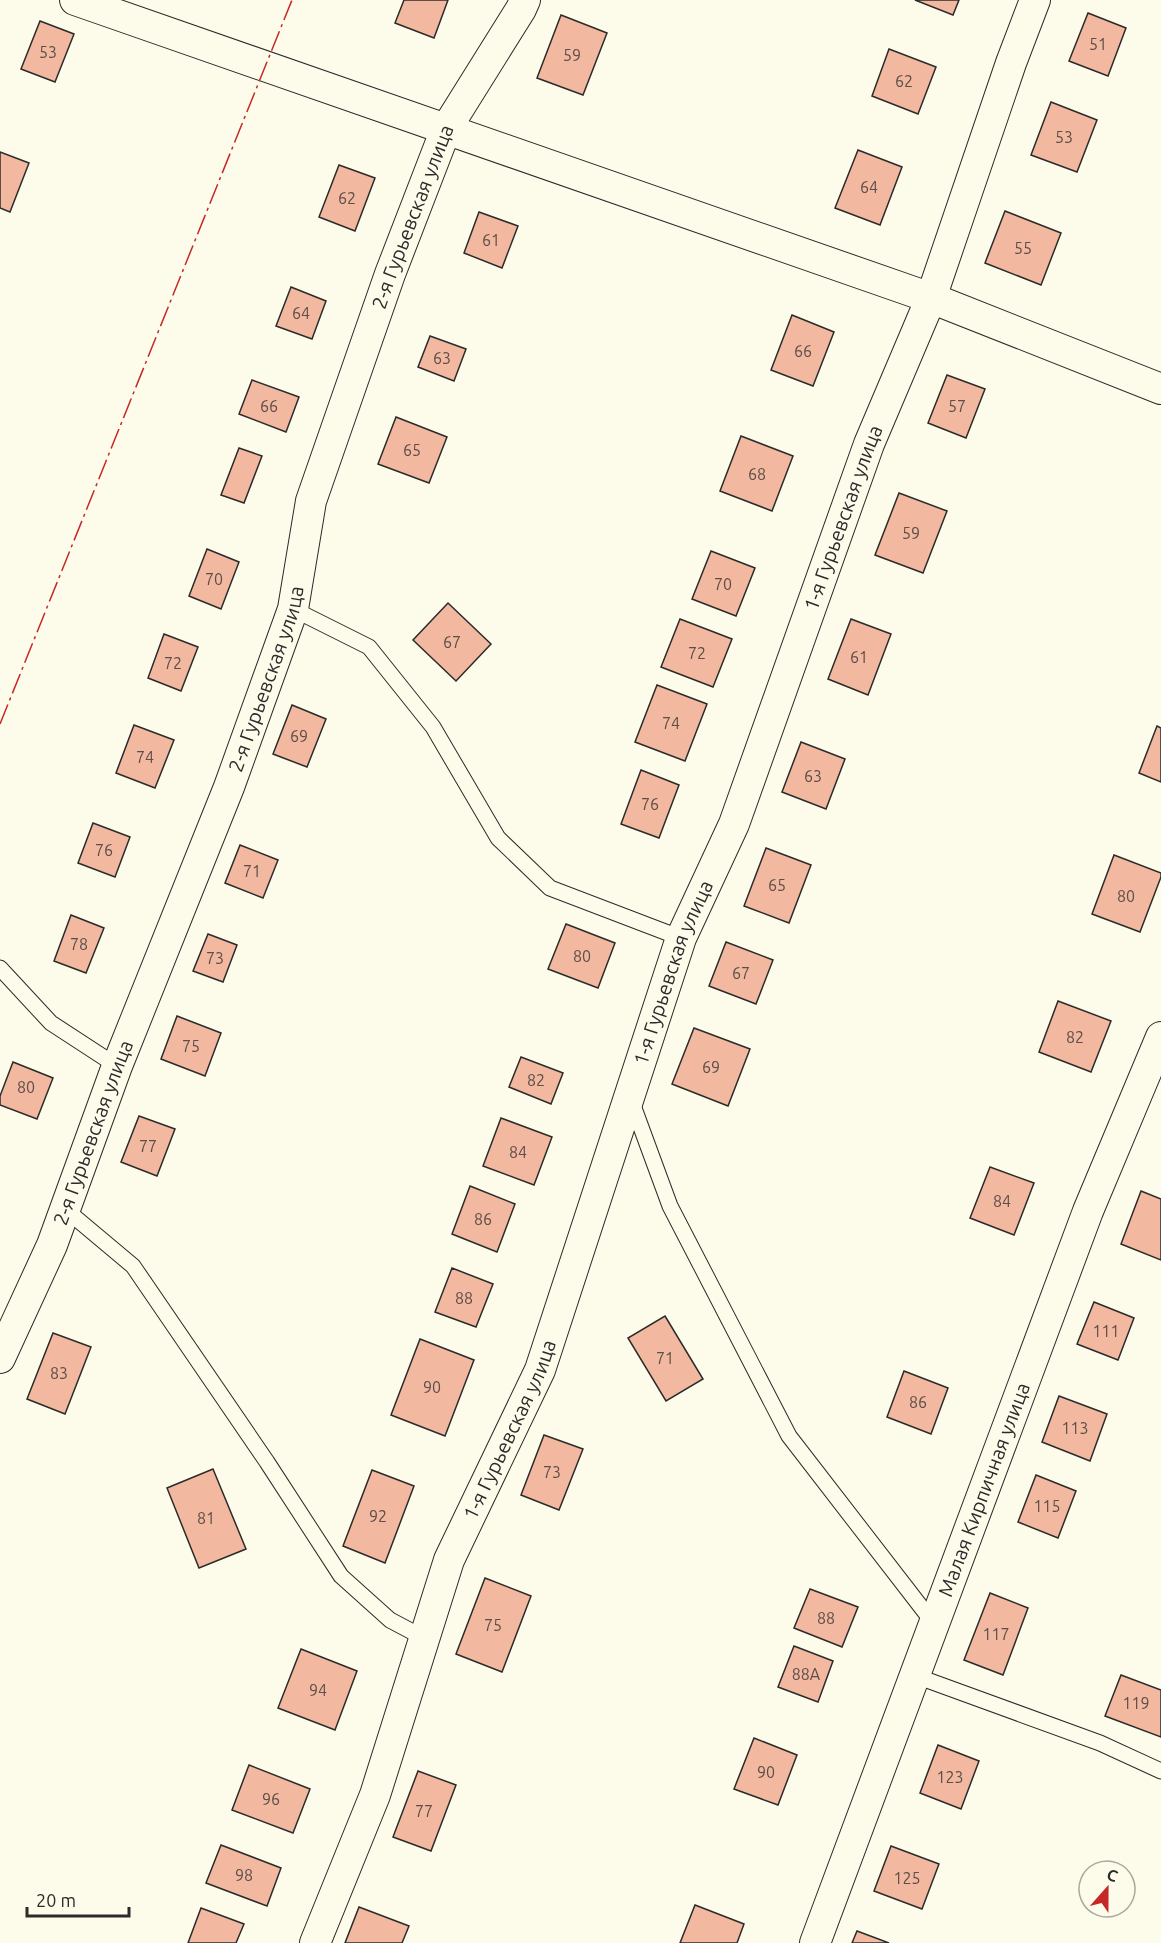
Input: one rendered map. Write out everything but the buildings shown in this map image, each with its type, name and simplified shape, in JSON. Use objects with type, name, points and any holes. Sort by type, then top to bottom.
[{"type":"street","points":[[75,0],[931,298],[1161,389]]},
{"type":"street","name":"2-я Гурьевская улица","points":[[0,1359],[52,1245],[117,1066],[229,787],[293,609],[312,501],[390,274],[446,129],[525,0]]},
{"type":"street","name":"1-я Гурьевская улица","points":[[315,1943],[375,1795],[449,1560],[540,1370],[681,938],[734,824],[869,444],[931,298],[1011,63],[1035,0]]},
{"type":"street","name":"Малая Кирпичная улица","points":[[815,1943],[1088,1211],[1161,1037]]},
{"type":"lane","points":[[293,609],[369,647],[433,727],[498,838],[549,888],[681,938]]},
{"type":"lane","points":[[0,968],[51,1023],[117,1066]]},
{"type":"lane","points":[[630,1097],[670,1206],[789,1436],[935,1625]]},
{"type":"lane","points":[[64,1209],[133,1266],[260,1452],[341,1576],[390,1620],[424,1638]]},
{"type":"lane","points":[[916,1676],[1100,1743],[1161,1771]]},
{"type":"power","points":[[0,724],[292,0]]}]
